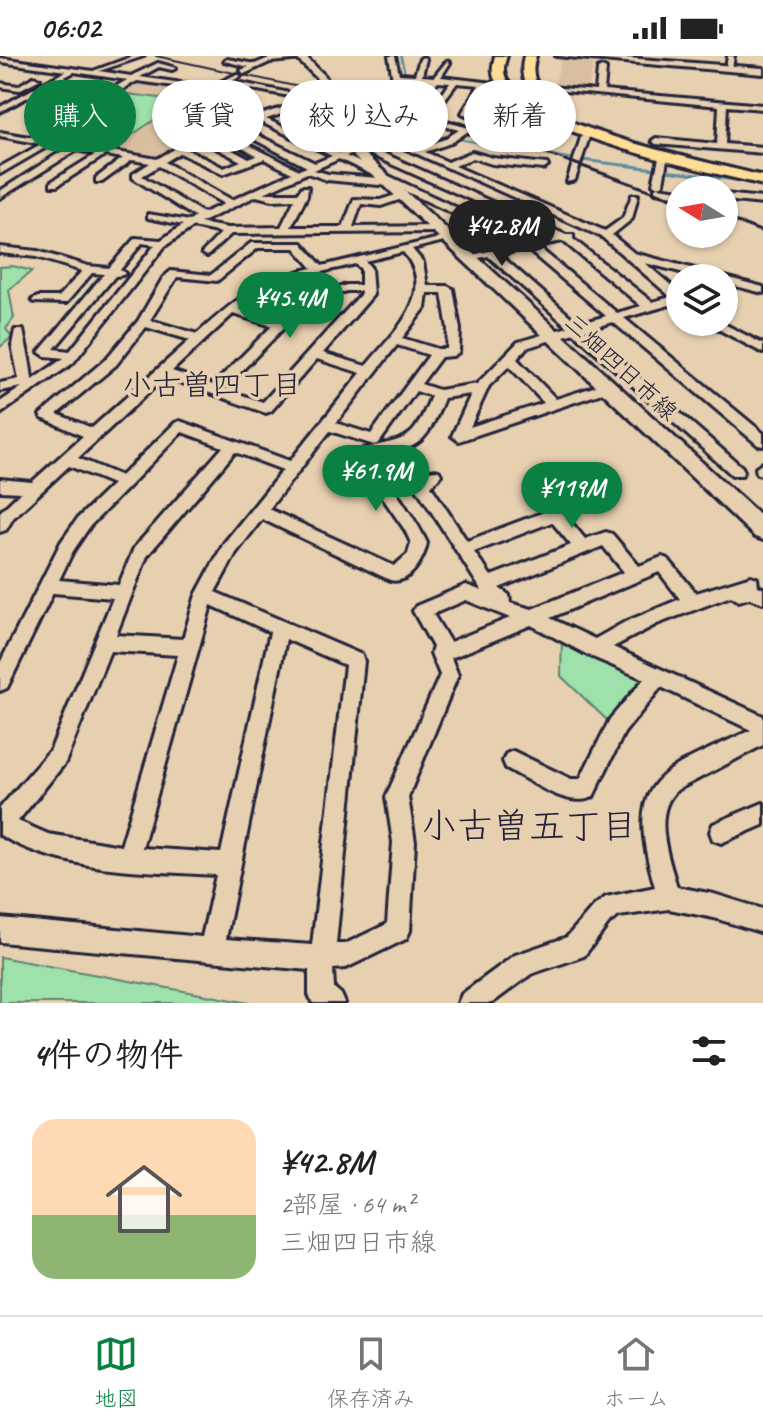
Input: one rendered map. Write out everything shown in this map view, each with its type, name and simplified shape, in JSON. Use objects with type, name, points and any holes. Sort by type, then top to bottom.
[{"type":"highway","points":[[501,56],[498,67],[503,80]]},
{"type":"highway","points":[[518,57],[527,80]]},
{"type":"highway","points":[[518,57],[515,70],[524,88],[551,108],[622,134],[734,166],[763,178]]},
{"type":"highway","points":[[518,57],[506,68],[512,85],[530,101],[554,114],[613,136],[763,178]]},
{"type":"highway","points":[[576,115],[660,148],[763,178]]},
{"type":"highway","points":[[576,126],[734,166]]},
{"type":"main road","points":[[561,56],[669,60],[763,71]]},
{"type":"main road","name":"三畑四日市線","points":[[301,57],[324,80]]},
{"type":"main road","name":"三畑四日市線","points":[[361,152],[381,176],[415,200],[443,233],[551,336],[763,531]]},
{"type":"street","points":[[0,60],[7,56]]},
{"type":"street","points":[[94,63],[113,56]]},
{"type":"street","points":[[87,72],[141,56]]},
{"type":"street","points":[[392,56],[407,77]]},
{"type":"street","points":[[730,68],[731,56]]},
{"type":"street","points":[[228,80],[269,60],[301,57]]},
{"type":"street","points":[[11,71],[32,61],[49,59],[73,70],[152,80]]},
{"type":"street","points":[[406,80],[423,59]]},
{"type":"street","points":[[0,60],[58,64]]},
{"type":"street","points":[[227,61],[256,66]]},
{"type":"street","points":[[437,79],[447,63]]},
{"type":"street","points":[[0,97],[58,64]]},
{"type":"street","points":[[132,79],[158,65],[172,68]]},
{"type":"street","points":[[600,93],[602,69]]},
{"type":"street","points":[[0,110],[73,70]]},
{"type":"street","points":[[554,80],[555,76]]},
{"type":"street","points":[[407,77],[464,82]]},
{"type":"street","points":[[448,91],[455,81]]},
{"type":"street","points":[[0,85],[19,88]]},
{"type":"street","points":[[623,85],[623,95]]},
{"type":"street","points":[[576,91],[763,107]]},
{"type":"street","points":[[721,146],[723,103]]},
{"type":"street","points":[[264,121],[381,176],[415,200],[529,245],[763,441]]},
{"type":"street","points":[[264,129],[274,126]]},
{"type":"street","points":[[570,180],[587,131]]},
{"type":"street","points":[[0,134],[24,139]]},
{"type":"street","points":[[10,144],[24,139]]},
{"type":"street","points":[[264,144],[305,170]]},
{"type":"street","points":[[666,189],[658,187],[660,148],[721,146],[763,150]]},
{"type":"street","points":[[0,171],[33,152]]},
{"type":"street","points":[[0,195],[68,152]]},
{"type":"street","points":[[97,152],[158,162],[232,204]]},
{"type":"street","points":[[175,152],[136,176],[202,217]]},
{"type":"street","points":[[186,152],[223,171],[265,156]]},
{"type":"street","points":[[230,152],[249,162]]},
{"type":"street","points":[[257,152],[327,177],[379,182],[381,176]]},
{"type":"street","points":[[0,409],[73,355],[162,243],[202,217],[348,152]]},
{"type":"street","points":[[368,152],[565,238],[649,306]]},
{"type":"street","points":[[417,152],[602,234],[666,286]]},
{"type":"street","points":[[54,184],[103,153]]},
{"type":"street","points":[[447,166],[472,155],[506,163],[544,166]]},
{"type":"street","points":[[99,180],[131,157]]},
{"type":"street","points":[[347,230],[359,198],[381,203],[415,200],[474,178]]},
{"type":"street","points":[[256,193],[268,199],[303,193],[284,231]]},
{"type":"street","points":[[469,257],[602,234],[627,219],[635,197]]},
{"type":"street","points":[[738,198],[763,201]]},
{"type":"street","points":[[151,216],[228,231],[443,233]]},
{"type":"street","points":[[207,253],[228,231]]},
{"type":"street","points":[[0,526],[7,514],[35,488],[231,310],[256,291],[279,281],[405,248],[443,233]]},
{"type":"street","points":[[73,355],[45,352],[139,240],[162,243]]},
{"type":"street","points":[[94,435],[47,415],[111,362],[143,322],[175,273],[213,279],[255,245],[298,245],[320,270]]},
{"type":"street","points":[[129,856],[205,595],[216,569],[292,467],[421,305],[418,262],[405,248]]},
{"type":"street","points":[[0,250],[37,254],[90,269],[136,274]]},
{"type":"street","points":[[491,253],[737,471]]},
{"type":"street","points":[[629,256],[666,265]]},
{"type":"street","points":[[163,372],[266,408],[367,295],[366,268],[357,260]]},
{"type":"street","points":[[38,300],[62,301],[90,269]]},
{"type":"street","points":[[738,284],[763,290]]},
{"type":"street","points":[[215,390],[306,299],[347,288],[366,288]]},
{"type":"street","points":[[394,340],[437,353],[453,352],[454,329],[447,289],[422,290]]},
{"type":"street","points":[[606,387],[459,436],[490,375],[511,361],[522,345],[666,302]]},
{"type":"street","points":[[231,310],[280,325]]},
{"type":"street","points":[[143,322],[199,339]]},
{"type":"street","points":[[19,333],[17,341],[30,384]]},
{"type":"street","points":[[738,336],[763,349]]},
{"type":"street","points":[[327,425],[374,440],[437,353]]},
{"type":"street","points":[[314,354],[369,371]]},
{"type":"street","points":[[511,361],[553,404]]},
{"type":"street","points":[[0,387],[30,384]]},
{"type":"street","points":[[413,386],[439,394],[481,388]]},
{"type":"street","points":[[259,511],[396,575],[416,557],[419,543],[412,527],[379,481],[368,453],[413,444],[421,437],[439,394]]},
{"type":"street","points":[[0,682],[84,522],[180,426],[292,467]]},
{"type":"street","points":[[229,865],[69,851],[16,835],[1,823],[58,756],[140,553],[233,445]]},
{"type":"street","points":[[67,459],[122,482]]},
{"type":"street","points":[[434,475],[422,485],[487,585],[495,595],[529,618]]},
{"type":"street","points":[[0,485],[35,488]]},
{"type":"street","points":[[464,549],[555,514],[582,547]]},
{"type":"street","points":[[487,585],[606,538],[635,573]]},
{"type":"street","points":[[1,931],[301,958],[346,956],[398,931],[404,842],[397,797],[449,675],[440,653],[662,564],[691,600]]},
{"type":"street","points":[[48,586],[122,592]]},
{"type":"street","points":[[594,649],[620,632],[691,600],[757,590]]},
{"type":"street","points":[[722,601],[757,590]]},
{"type":"street","points":[[446,652],[422,611],[466,592],[763,726]]},
{"type":"street","points":[[205,595],[355,661],[323,957],[322,995],[332,1003]]},
{"type":"street","points":[[212,948],[280,627]]},
{"type":"street","points":[[102,642],[190,648]]},
{"type":"street","points":[[513,761],[570,789],[586,790],[617,726],[657,678]]},
{"type":"street","points":[[669,897],[658,858],[653,823],[654,808],[664,786],[763,735]]},
{"type":"street","points":[[721,832],[763,814]]},
{"type":"street","points":[[471,1003],[524,964],[549,953],[575,947],[602,914],[614,905],[669,897],[714,906],[763,921]]},
{"type":"shaded area","points":[[562,58],[594,61],[588,91],[576,90],[576,80],[555,80]]},
{"type":"shaded area","points":[[136,81],[152,82],[152,152],[167,152],[158,158],[120,152],[136,152]]},
{"type":"green space","points":[[136,95],[152,97],[152,121],[136,132]]},
{"type":"green space","points":[[13,266],[32,271],[9,290],[14,318],[6,329],[12,337],[0,347],[0,267]]},
{"type":"green space","points":[[562,636],[651,680],[611,724],[561,676]]},
{"type":"green space","points":[[0,957],[249,1003],[0,1003]]},
{"type":"waterway","points":[[401,56],[406,80]]},
{"type":"waterway","points":[[448,137],[575,159]]},
{"type":"waterway","points":[[595,162],[582,160],[655,169]]},
{"type":"waterway","points":[[666,171],[751,182]]},
{"type":"railway","points":[[156,56],[460,122],[570,162]]},
{"type":"railway","points":[[565,160],[666,196]]},
{"type":"railway","points":[[738,222],[763,232]]},
{"type":"district","name":"小古曽四丁目","points":[[212,385]]},
{"type":"district","name":"小古曽五丁目","points":[[529,825]]}]
